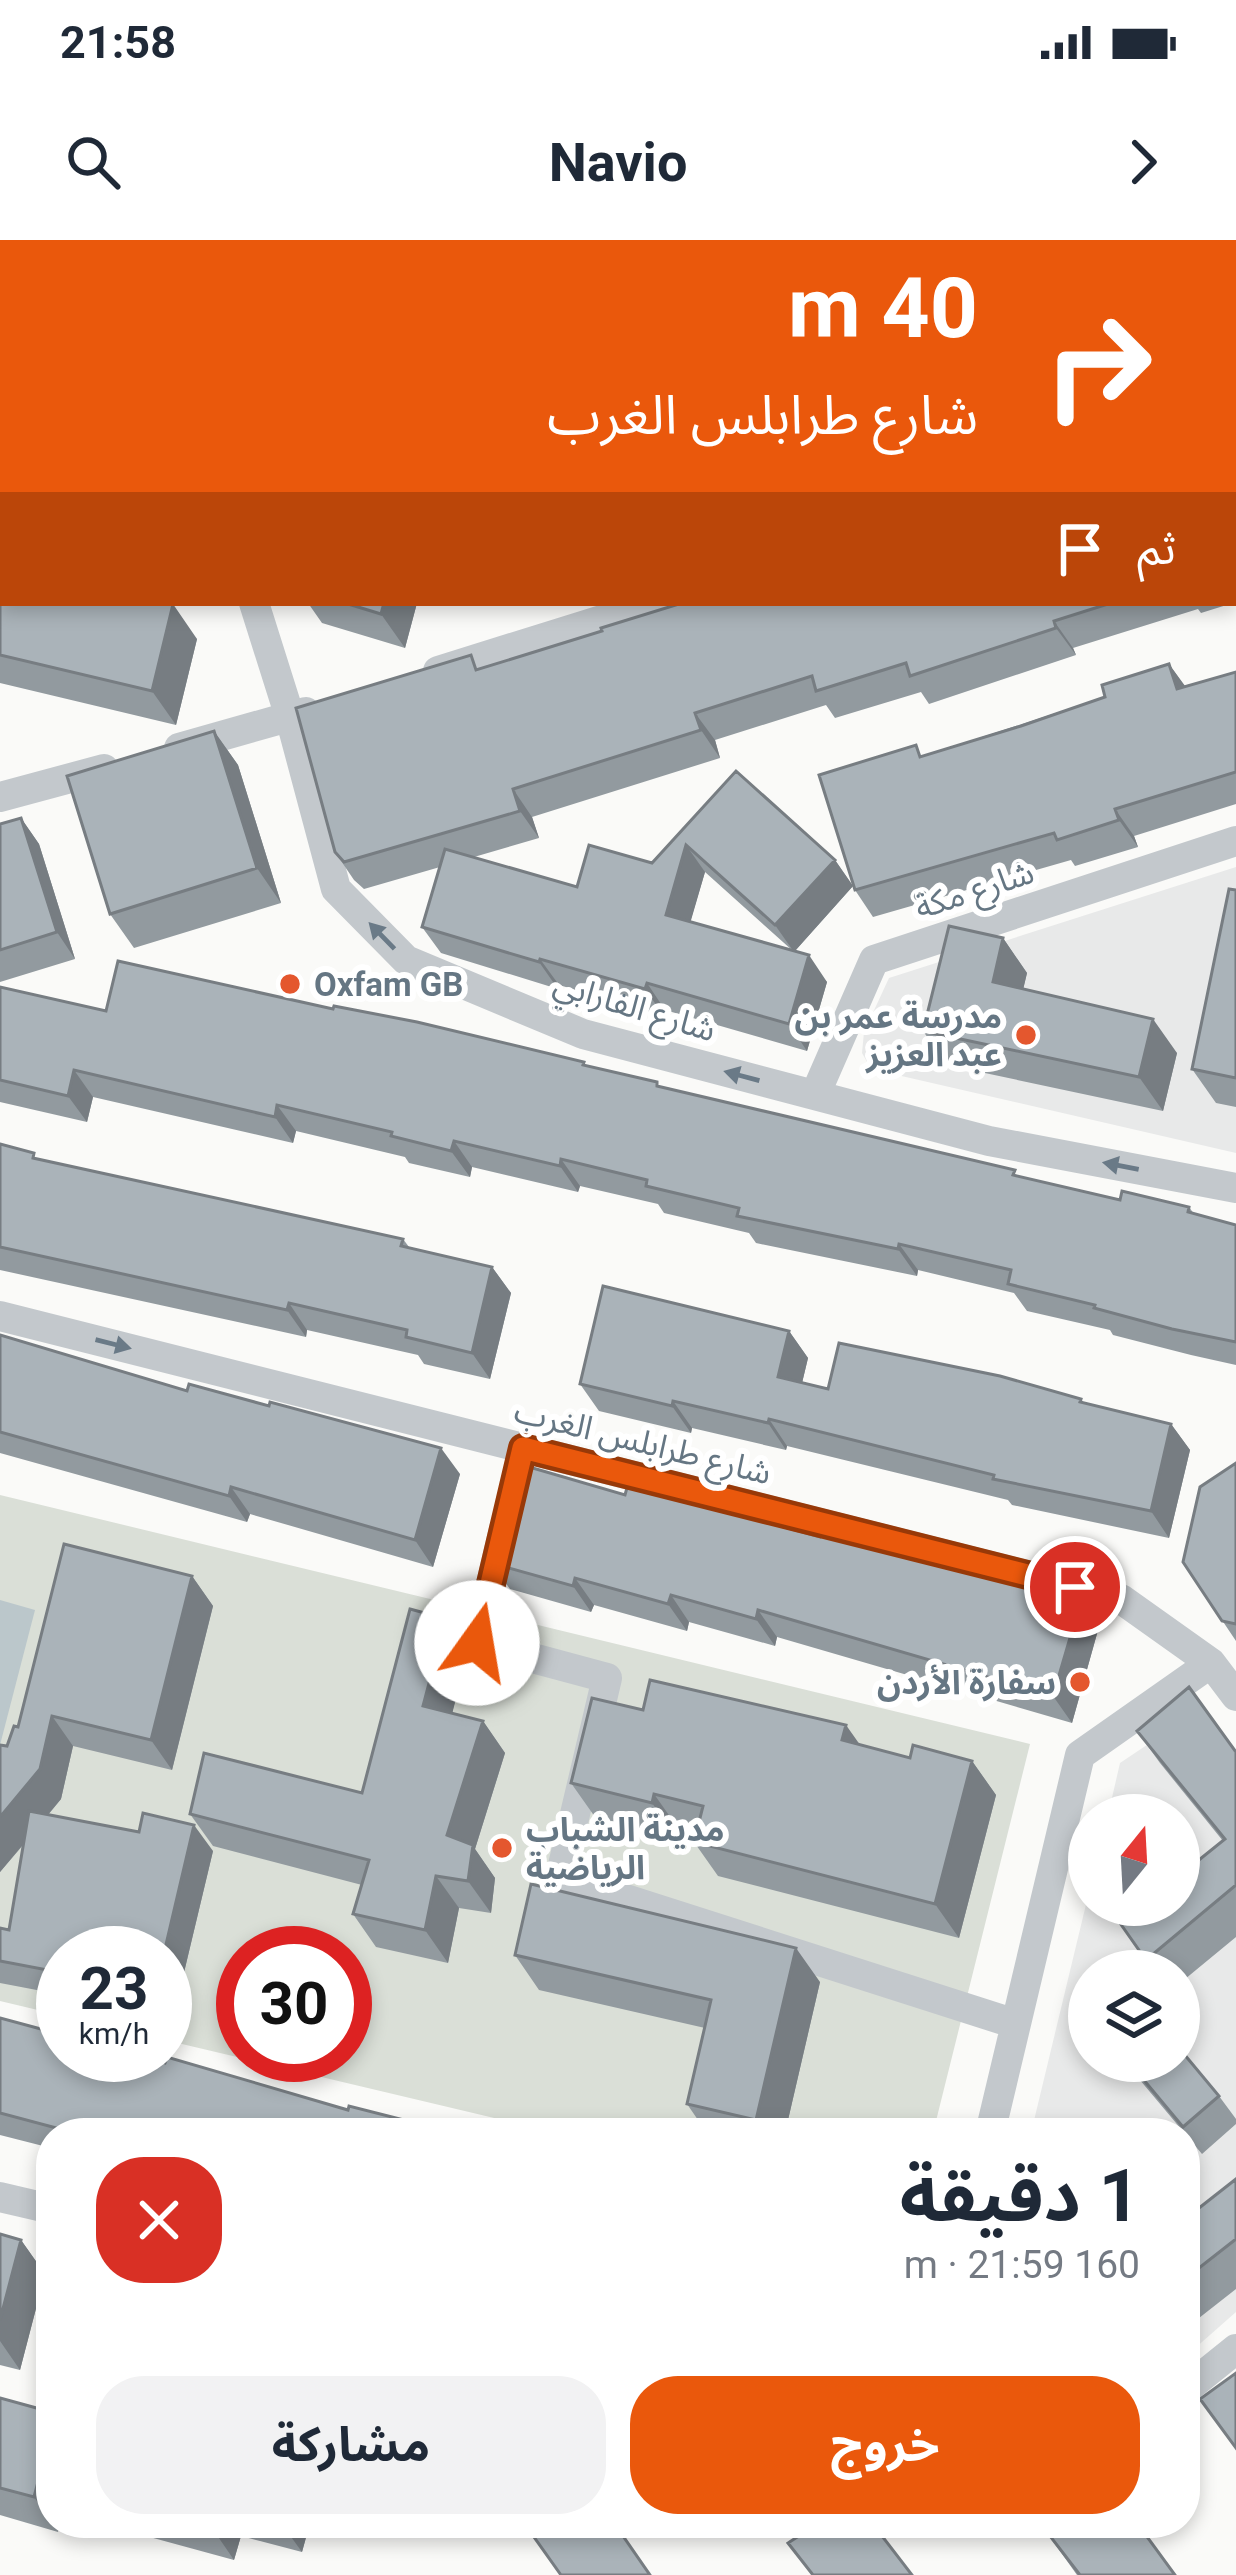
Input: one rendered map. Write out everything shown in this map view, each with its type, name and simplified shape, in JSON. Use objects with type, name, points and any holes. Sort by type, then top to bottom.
[{"type":"street","name":"شارع الفارابي","points":[[255,606],[336,889],[406,960],[583,1034],[989,1141],[1236,1188]]},
{"type":"street","points":[[404,682],[646,606]]},
{"type":"street","points":[[0,797],[336,703]]},
{"type":"street","name":"شارع مكة","points":[[814,1095],[874,960],[1236,841]]},
{"type":"street","name":"شارع طرابلس الغرب","points":[[0,1316],[518,1469],[1121,1599],[1210,1663],[1236,1696]]},
{"type":"street","points":[[518,1469],[477,1643],[607,1678],[560,1878],[1016,2024]]},
{"type":"street","points":[[994,2118],[1080,1755],[1210,1663]]},
{"type":"street","points":[[0,2197],[36,2205]]},
{"type":"street","points":[[1200,2378],[1236,2350]]},
{"type":"shaded area","points":[[1236,867],[1236,1153],[871,1069],[862,1053],[864,1032],[889,978]]},
{"type":"shaded area","name":"مدينة الشباب الرياضية","points":[[0,1495],[1030,1744],[937,2118],[494,2118],[342,2082],[372,2082],[372,1926],[216,1926],[216,2052],[192,2046],[192,1926],[36,1926],[36,2010],[0,2001]]},
{"type":"shaded area","points":[[0,1600],[35,1610],[0,1745]]},
{"type":"shaded area","points":[[1202,1708],[1236,1753],[1236,2312],[1200,2344],[1200,2118],[1035,2118],[1068,1979],[1068,2082],[1200,2082],[1200,1950],[1075,1950],[1081,1926],[1200,1926],[1200,1794],[1113,1794],[1120,1763]]},
{"type":"building","points":[[0,606],[173,606],[152,691],[0,655]]},
{"type":"building","points":[[355,606],[383,606],[381,614]]},
{"type":"building","points":[[672,606],[1102,606],[1054,621],[1056,628],[910,676],[906,663],[816,691],[812,676],[695,713],[701,730],[513,789],[520,811],[344,862],[335,852],[296,708],[471,655],[476,670]]},
{"type":"building","points":[[1169,664],[1177,689],[1236,672],[1236,772],[1115,809],[1119,820],[1057,840],[1054,833],[855,890],[819,775],[916,745],[920,757],[1021,726],[1105,697],[1102,685]]},
{"type":"building","points":[[214,731],[257,868],[110,914],[67,776]]},
{"type":"building","points":[[736,771],[835,860],[775,925],[686,845],[666,915],[809,955],[789,1024],[647,983],[645,989],[539,962],[422,927],[445,849],[577,887],[589,845],[652,863]]},
{"type":"building","points":[[21,818],[57,932],[0,950],[0,824]]},
{"type":"building","points":[[1229,889],[1236,890],[1236,1078],[1192,1069]]},
{"type":"building","points":[[949,926],[1003,938],[993,982],[1153,1019],[1139,1077],[923,1031]]},
{"type":"building","points":[[118,961],[333,1009],[417,1022],[1120,1200],[1122,1191],[1189,1207],[1188,1212],[1236,1225],[1236,1342],[1008,1284],[1011,1270],[899,1244],[898,1249],[737,1216],[739,1208],[561,1159],[560,1166],[454,1141],[451,1151],[277,1105],[275,1117],[74,1070],[68,1096],[0,1080],[0,987],[106,1011]]},
{"type":"building","points":[[0,1144],[34,1153],[33,1158],[403,1239],[401,1246],[492,1267],[472,1353],[406,1337],[407,1330],[289,1303],[287,1310],[0,1247]]},
{"type":"building","points":[[603,1286],[789,1331],[778,1377],[828,1389],[839,1343],[1000,1376],[1171,1424],[1151,1511],[993,1479],[994,1475],[769,1419],[768,1423],[673,1401],[672,1406],[580,1384]]},
{"type":"building","points":[[0,1335],[187,1391],[189,1384],[269,1406],[270,1402],[441,1448],[415,1540],[231,1487],[229,1496],[0,1432]]},
{"type":"building","points":[[1236,1463],[1236,1624],[1222,1621],[1183,1562],[1200,1487]]},
{"type":"building","points":[[519,1464],[625,1495],[628,1484],[820,1537],[822,1529],[1082,1597],[1053,1696],[758,1610],[756,1619],[671,1595],[668,1604],[575,1578],[573,1586],[491,1563]]},
{"type":"building","points":[[64,1544],[192,1576],[151,1740],[52,1716],[40,1769],[0,1817],[0,1745],[7,1746],[14,1726],[18,1727]]},
{"type":"building","points":[[410,1609],[436,1616],[444,1627],[423,1706],[483,1721],[447,1835],[473,1845],[468,1881],[436,1876],[425,1930],[353,1914],[369,1860],[190,1814],[204,1753],[362,1793]]},
{"type":"building","points":[[650,1680],[846,1725],[842,1740],[910,1758],[913,1745],[972,1761],[935,1904],[694,1842],[703,1806],[654,1794],[652,1803],[571,1783],[592,1698],[643,1710]]},
{"type":"building","points":[[1189,1687],[1236,1752],[1236,1885],[1200,1915],[1200,1859],[1225,1839],[1200,1808],[1200,1794],[1188,1794],[1137,1731]]},
{"type":"building","points":[[29,1811],[139,1832],[143,1813],[194,1825],[170,1926],[36,1926],[36,1968],[0,1961],[0,1928],[9,1930]]},
{"type":"building","points":[[531,1884],[796,1948],[756,2118],[687,2104],[711,2000],[515,1955]]},
{"type":"building","points":[[1122,1926],[1187,1926],[1158,1950],[1139,1950]]},
{"type":"building","points":[[0,2018],[36,2028],[36,2082],[192,2082],[192,2064],[216,2071],[216,2082],[252,2082],[348,2110],[349,2106],[396,2118],[36,2118],[36,2123],[0,2113]]},
{"type":"building","points":[[1200,2073],[1219,2096],[1193,2118],[1176,2118],[1146,2082],[1200,2082]]},
{"type":"building","points":[[1236,2179],[1236,2239],[1200,2267],[1200,2207]]},
{"type":"building","points":[[0,2234],[21,2240],[0,2320]]},
{"type":"building","points":[[1236,2373],[1236,2448],[1200,2399]]},
{"type":"building","points":[[0,2398],[36,2408],[36,2489],[34,2497],[0,2488]]},
{"type":"building","points":[[535,2538],[624,2538],[650,2575],[561,2575]]},
{"type":"building","points":[[796,2538],[884,2538],[912,2575],[813,2575],[788,2543]]},
{"type":"building","points":[[1052,2538],[1148,2538],[1175,2575],[1080,2575]]},
{"type":"place","name":"Oxfam GB","points":[[290,984]]},
{"type":"place","name":"مدرسة عمر بن عبد العزيز","points":[[1026,1035]]},
{"type":"place","name":"سفارة الأردن","points":[[1080,1682]]},
{"type":"place","name":"مدينة الشباب الرياضية","points":[[502,1848]]},
{"type":"route","points":[[477,1643],[523,1448],[1075,1587]]}]
